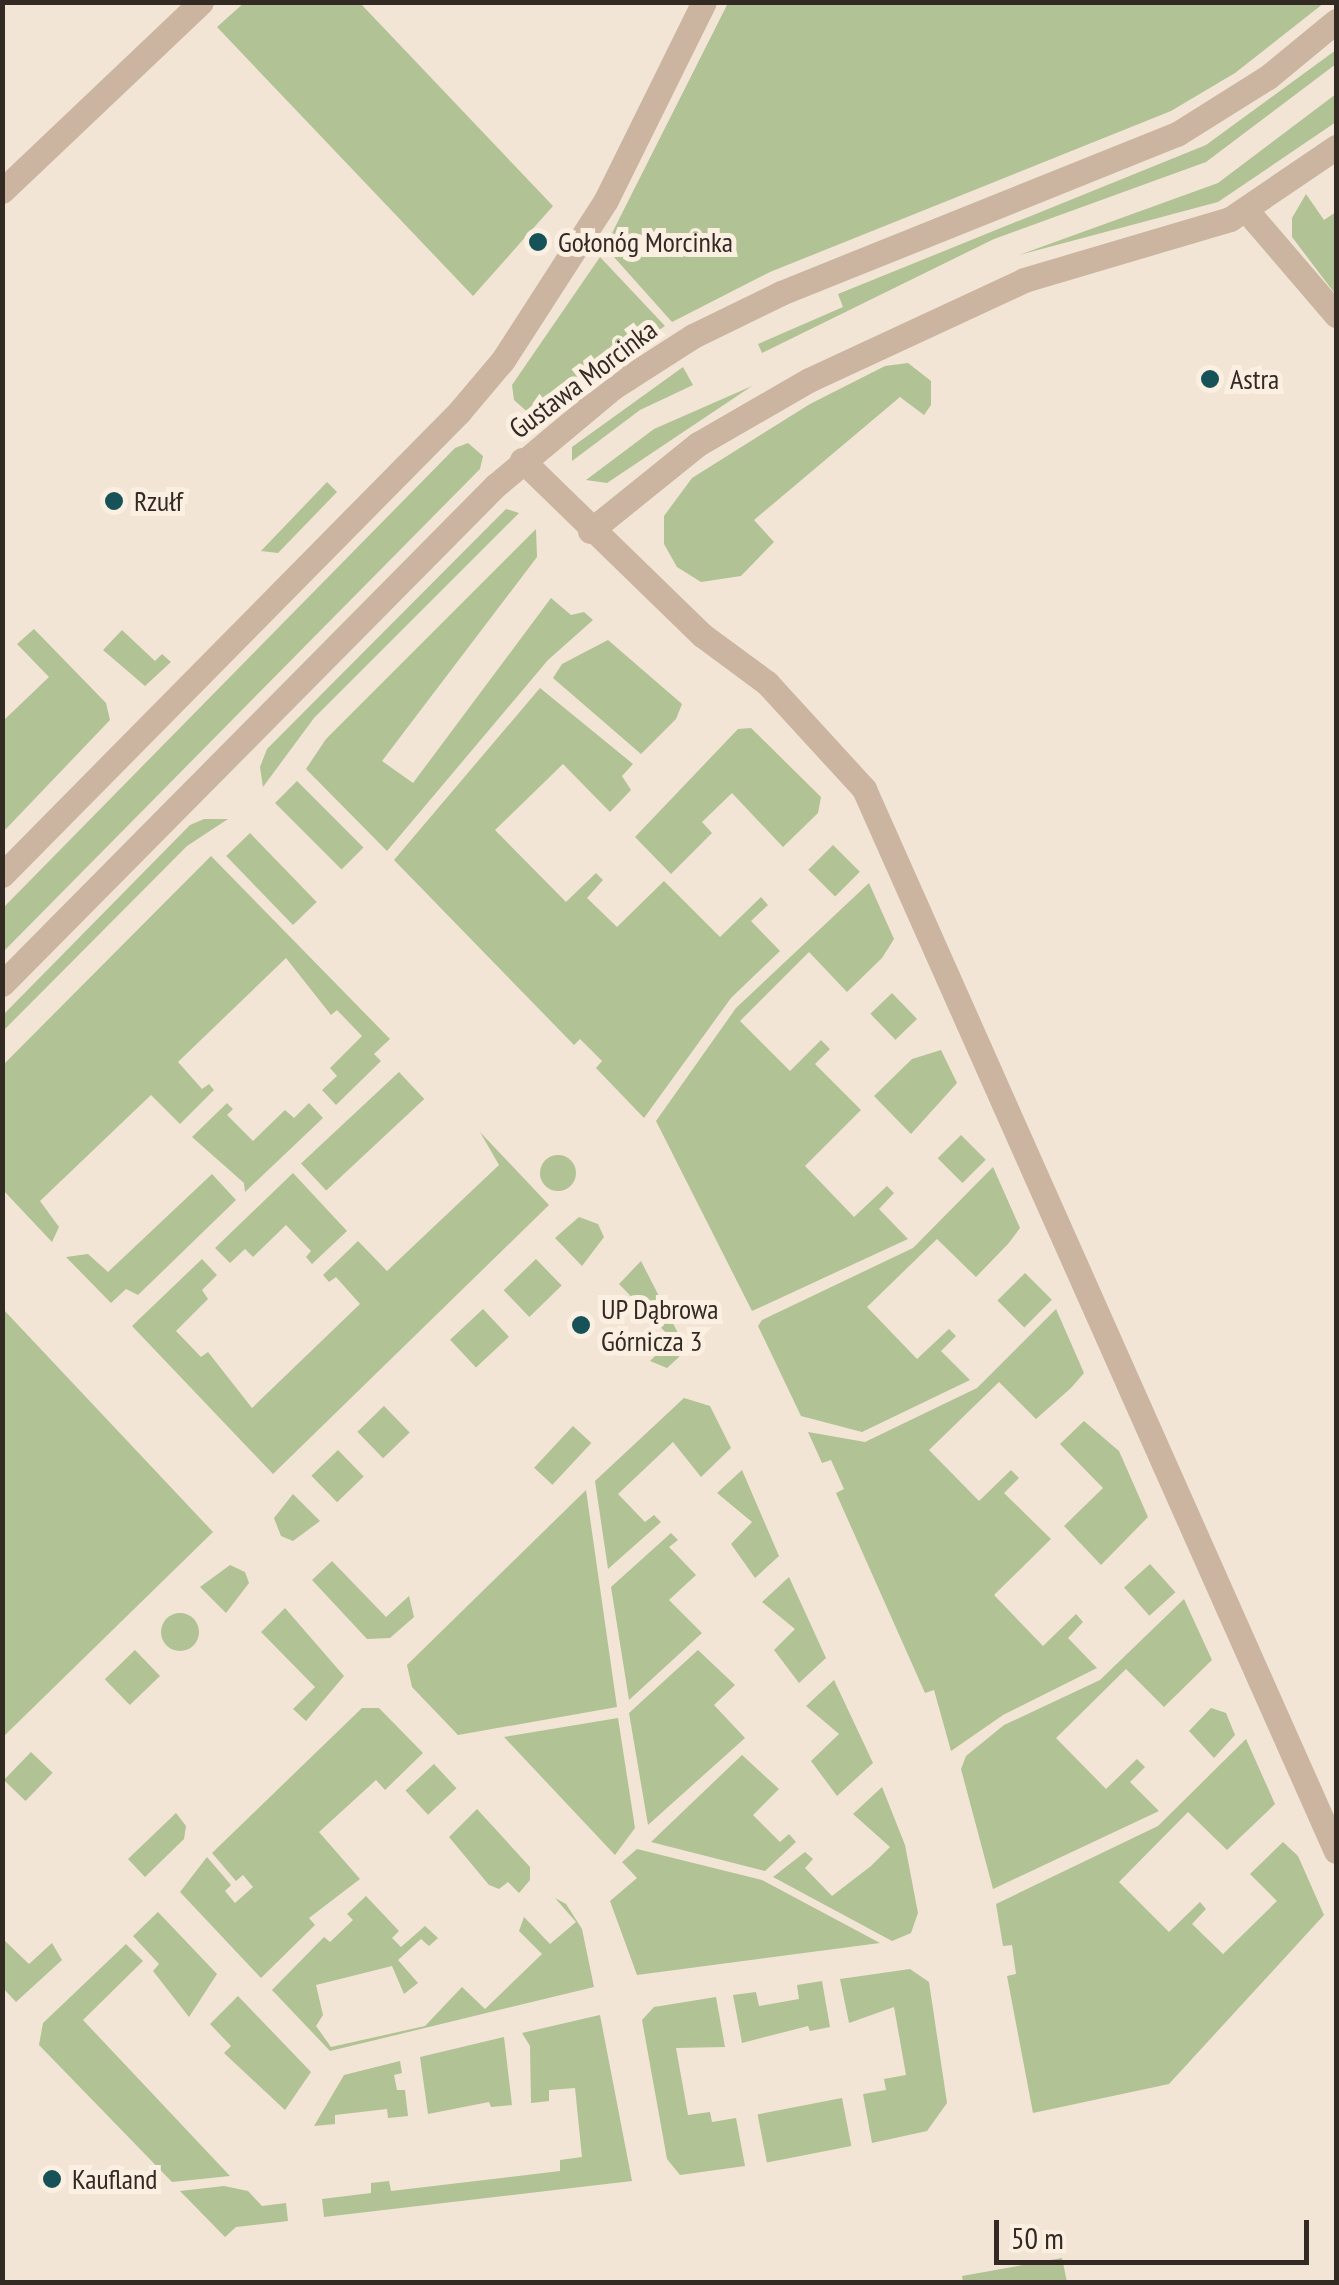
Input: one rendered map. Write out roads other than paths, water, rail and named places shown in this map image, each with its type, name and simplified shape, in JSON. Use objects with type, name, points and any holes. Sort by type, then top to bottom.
[{"type":"street","points":[[2,191],[201,2]]},
{"type":"street","name":"Gustawa Morcinka","points":[[2,875],[459,412],[503,360],[590,227],[704,2]]},
{"type":"street","name":"Gustawa Morcinka","points":[[2,984],[522,460],[612,388],[712,326],[1177,134],[1268,76],[1336,21]]},
{"type":"street","points":[[590,532],[698,444],[825,372],[1024,280],[1247,211],[1336,147]]},
{"type":"street","points":[[1247,211],[1336,315]]},
{"type":"street","points":[[522,460],[590,532],[702,635],[756,672],[864,790],[1336,1851]]},
{"type":"place","name":"Gołonóg Morcinka","points":[[538,242]]},
{"type":"place","name":"Astra","points":[[1210,379]]},
{"type":"place","name":"Rzułf","points":[[114,501]]},
{"type":"place","name":"UP Dąbrowa Górnicza 3","points":[[581,1325]]},
{"type":"place","name":"Kaufland","points":[[52,2179]]}]
